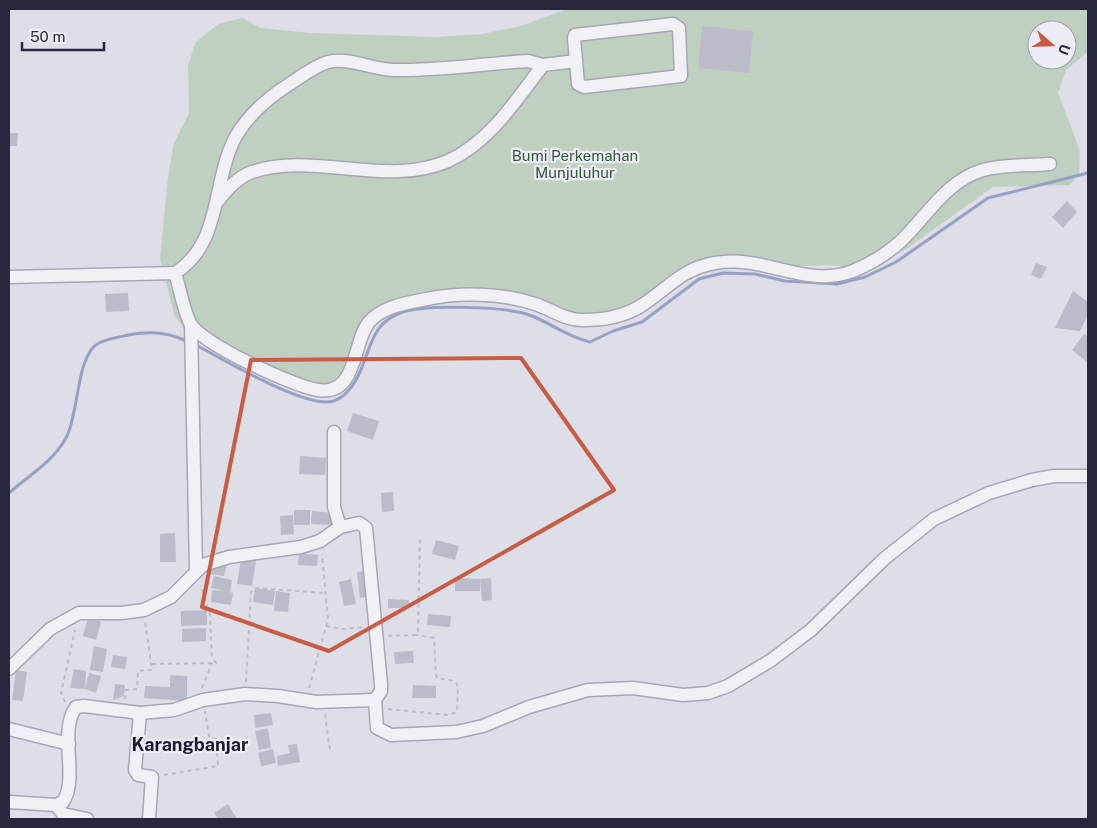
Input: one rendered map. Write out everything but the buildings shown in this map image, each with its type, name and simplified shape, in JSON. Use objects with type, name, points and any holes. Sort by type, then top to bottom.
[{"type":"street","points":[[673,24],[679,28],[682,73],[678,78],[584,87],[578,84],[576,61],[574,38],[579,34],[673,24]]},
{"type":"street","points":[[9,277],[175,273],[188,265],[197,254],[217,201],[226,162],[235,138],[249,118],[278,91],[320,65],[338,60],[395,70],[528,61],[543,65],[576,61]]},
{"type":"street","points":[[217,201],[238,180],[253,172],[306,166],[404,172],[448,161],[472,147],[496,123],[543,65]]},
{"type":"street","points":[[192,335],[245,362],[308,388],[326,390],[340,385],[351,371],[368,323],[384,311],[403,304],[459,295],[506,298],[538,304],[580,320],[597,320],[626,313],[651,299],[685,272],[713,264],[742,261],[811,276],[839,275],[868,264],[890,250],[944,193],[962,179],[984,170],[1050,164]]},
{"type":"street","points":[[175,273],[192,335],[196,569]]},
{"type":"street","points":[[334,432],[334,507],[340,527]]},
{"type":"street","points":[[9,669],[50,629],[78,613],[122,613],[144,610],[172,597],[196,569],[216,559],[301,547],[320,541],[340,527],[359,523],[366,528],[381,684],[381,691],[375,700],[377,728],[391,735],[456,732],[483,726],[529,707],[588,690],[633,688],[683,696],[708,693],[743,678],[770,661],[804,635],[884,559],[934,519],[982,496],[1032,480],[1054,476],[1088,476]]},
{"type":"street","points":[[9,802],[56,805],[63,802],[66,797],[71,718],[76,707],[140,713],[174,710],[200,701],[246,694],[323,702],[375,700]]},
{"type":"street","points":[[140,713],[134,770],[138,775],[152,777],[149,819]]},
{"type":"street","points":[[9,729],[69,744]]},
{"type":"street","points":[[56,805],[63,814],[87,819]]},
{"type":"path","points":[[416,636],[420,538]]},
{"type":"path","points":[[306,701],[328,620],[320,541]]},
{"type":"path","points":[[152,664],[216,663],[212,658],[210,616],[196,569]]},
{"type":"path","points":[[246,694],[251,592],[254,588],[326,594]]},
{"type":"path","points":[[125,711],[126,690],[137,688],[138,671],[152,670],[144,610]]},
{"type":"path","points":[[76,707],[63,701],[61,693],[78,613]]},
{"type":"path","points":[[326,626],[344,630],[375,630],[434,638],[436,675],[438,678],[455,681],[458,686],[457,712],[448,715],[388,710],[375,700]]},
{"type":"path","points":[[152,777],[218,766],[216,739],[209,736],[200,701],[212,663]]},
{"type":"path","points":[[323,702],[330,752]]},
{"type":"highlighted area","points":[[521,358],[614,490],[329,651],[202,607],[251,360]]},
{"type":"green space","name":"Bumi Perkemahan Munjuluhur","points":[[567,9],[1088,9],[1088,52],[1077,61],[1077,20],[1027,20],[1027,70],[1066,70],[1058,93],[1080,151],[1079,174],[1070,185],[993,187],[905,250],[864,267],[825,265],[766,268],[715,262],[604,323],[497,295],[380,311],[337,385],[314,391],[206,347],[190,334],[175,317],[160,259],[168,177],[174,143],[189,113],[188,65],[196,42],[218,24],[242,18],[261,28],[310,33],[435,37],[482,34],[521,26]]},
{"type":"waterway","points":[[196,345],[265,382],[286,391],[322,402],[334,401],[345,394],[354,383],[381,326],[400,313],[411,310],[446,307],[504,310],[532,316],[574,337],[590,342],[613,331],[642,322],[699,279],[723,273],[755,274],[785,281],[837,284],[865,277],[896,262],[988,198],[1088,173]]},
{"type":"waterway","points":[[9,493],[47,462],[66,438],[86,359],[92,349],[99,343],[143,333],[166,334],[188,342]]},
{"type":"district","name":"Karangbanjar","points":[[190,745]]}]
